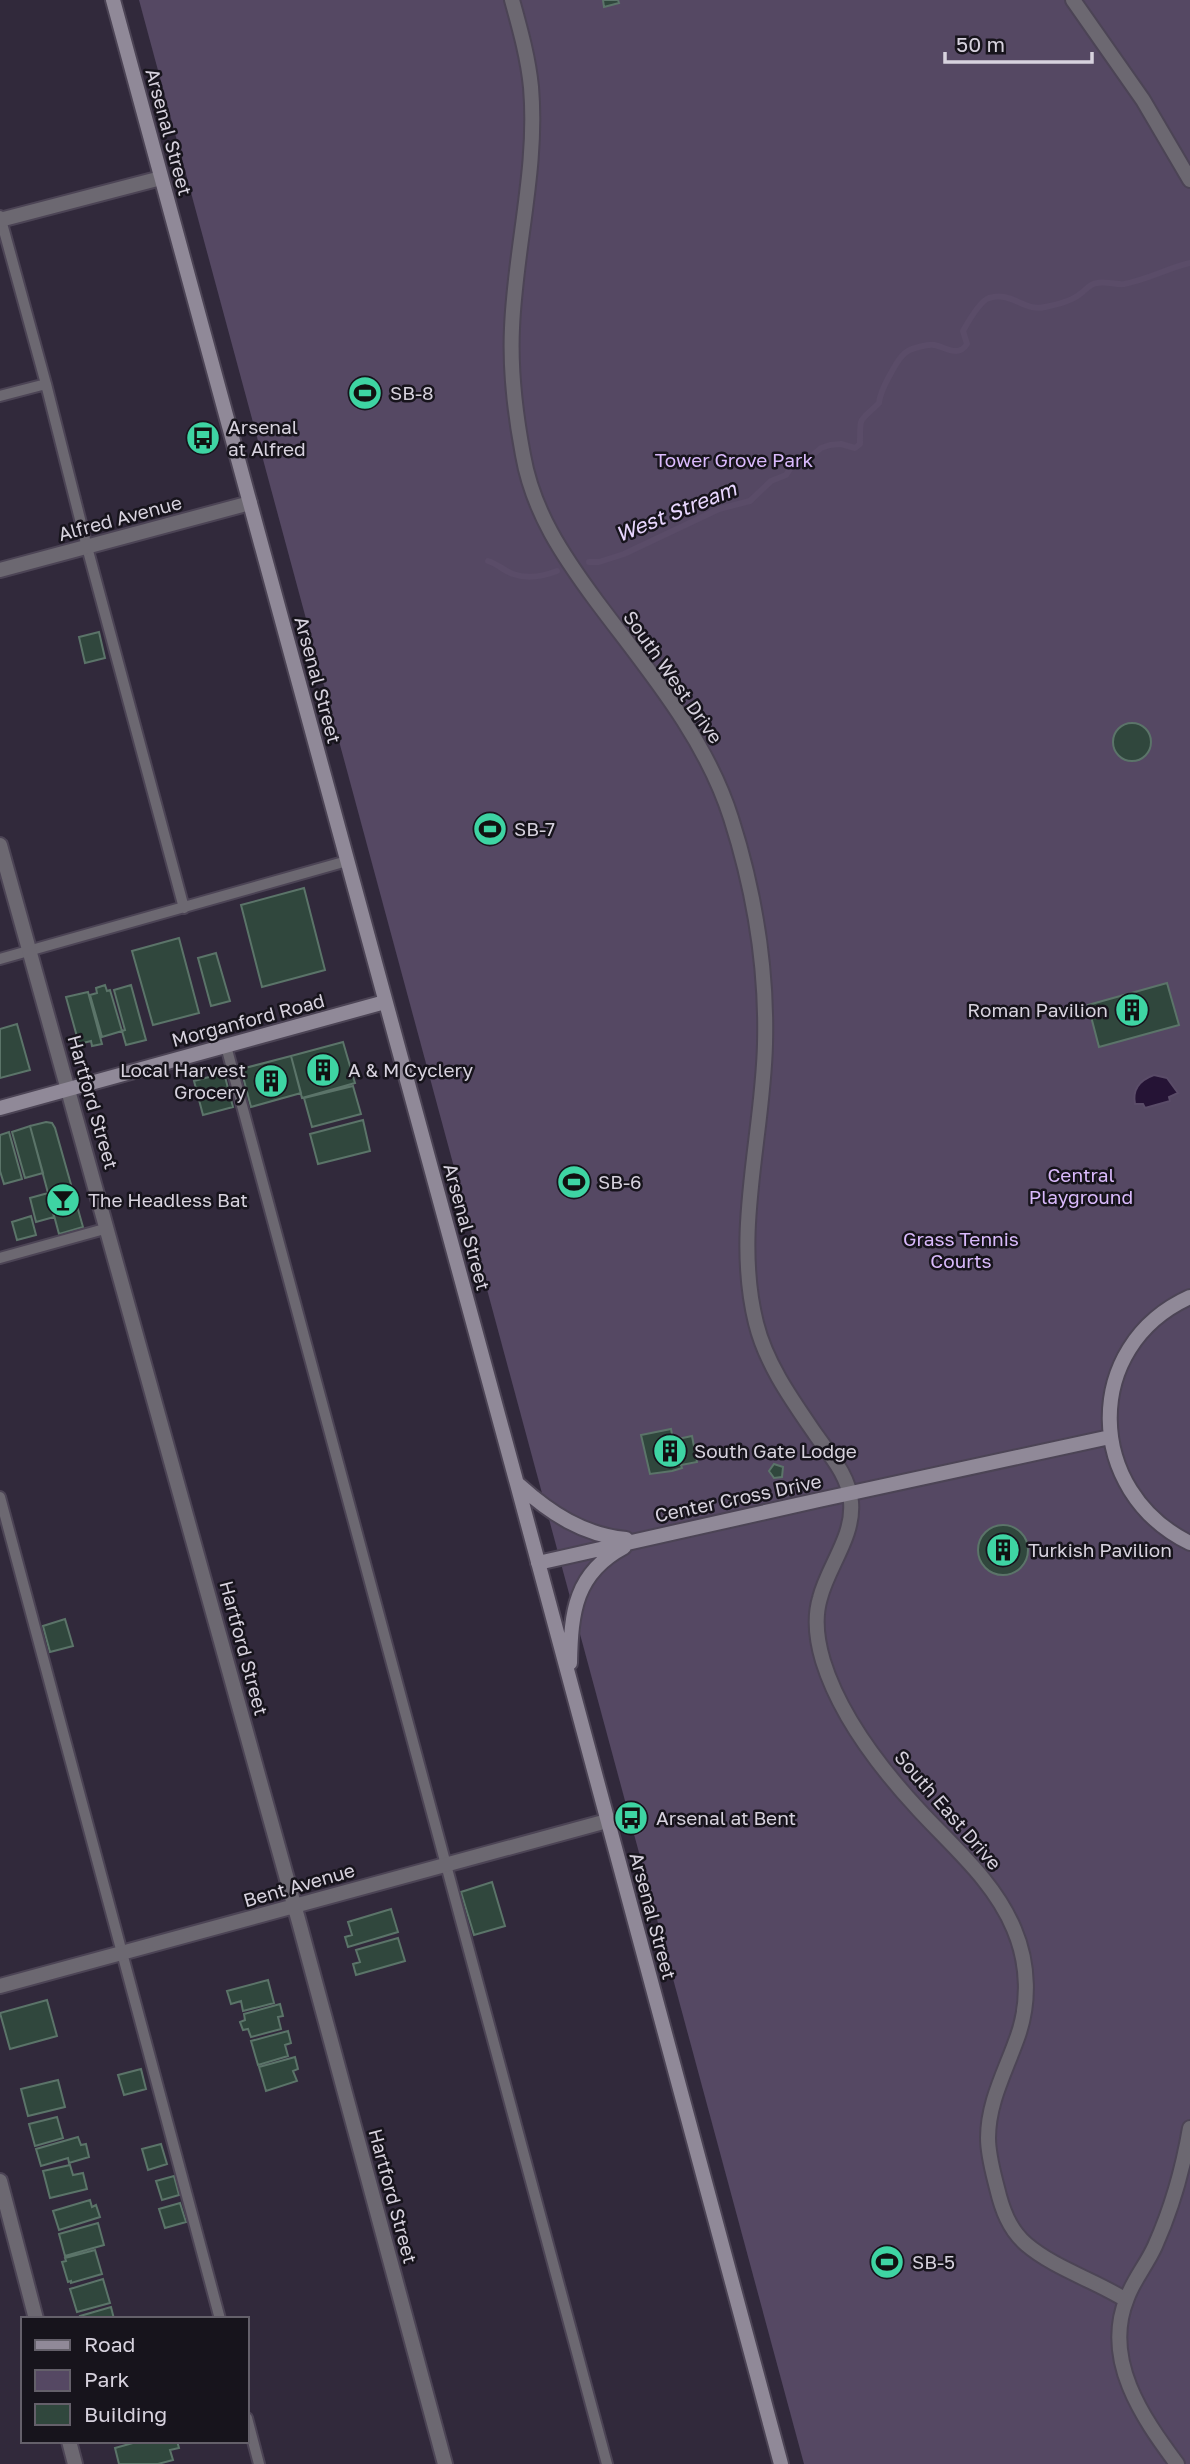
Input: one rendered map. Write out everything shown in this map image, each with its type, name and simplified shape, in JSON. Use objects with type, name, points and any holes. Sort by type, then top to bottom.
[{"type":"main road","name":"Arsenal Street","points":[[113,0],[781,2464]]},
{"type":"main road","name":"Morganford Road","points":[[0,1108],[385,1002]]},
{"type":"main road","points":[[1190,1297],[1157,1317],[1140,1334],[1127,1353],[1114,1386],[1110,1410],[1110,1437],[1119,1470],[1138,1503],[1166,1530],[1190,1543]]},
{"type":"main road","name":"Center Cross Drive","points":[[538,1563],[1110,1437]]},
{"type":"main road","points":[[517,1484],[571,1524],[606,1537],[638,1540]]},
{"type":"main road","points":[[571,1686],[572,1621],[581,1587],[587,1577],[612,1553],[638,1540]]},
{"type":"street","name":"South West Drive","points":[[512,0],[527,62],[533,122],[511,338],[513,397],[524,461],[542,518],[561,551],[691,733],[708,761],[729,812],[749,887],[762,965],[764,999],[765,1043],[749,1222],[748,1269],[751,1300],[758,1331],[769,1359],[783,1386],[841,1472],[850,1494]]},
{"type":"street","points":[[1073,0],[1143,100],[1190,180]]},
{"type":"street","points":[[0,219],[162,177]]},
{"type":"street","name":"Alfred Avenue","points":[[0,570],[250,503]]},
{"type":"street","name":"Hartford Street","points":[[0,845],[295,1907],[445,2464]]},
{"type":"street","name":"South East Drive","points":[[850,1494],[848,1531],[821,1592],[817,1614],[821,1654],[829,1676],[853,1724],[892,1779],[966,1857],[997,1897],[1014,1927],[1025,1961],[1024,2013],[1000,2081],[988,2135],[999,2197],[1006,2218],[1014,2232],[1030,2247],[1126,2300]]},
{"type":"street","name":"Bent Avenue","points":[[0,1986],[607,1821]]},
{"type":"street","points":[[1177,2464],[1142,2413],[1124,2373],[1119,2339],[1126,2300],[1154,2249],[1184,2166],[1190,2128]]},
{"type":"street","points":[[0,2182],[36,2317]]},
{"type":"street","points":[[70,2443],[75,2464]]},
{"type":"lane","points":[[0,219],[184,908]]},
{"type":"lane","points":[[0,396],[46,384]]},
{"type":"lane","points":[[0,959],[347,861]]},
{"type":"lane","points":[[226,1046],[607,2464]]},
{"type":"lane","points":[[0,1258],[108,1228]]},
{"type":"lane","points":[[0,1497],[219,2317]]},
{"type":"lane","points":[[248,2422],[259,2464]]},
{"type":"green space","name":"Tower Grove Park","points":[[139,0],[1190,0],[1190,2464],[804,2464]]},
{"type":"shaded area","points":[[1154,1075],[1167,1078],[1178,1093],[1169,1097],[1170,1101],[1145,1108],[1143,1104],[1135,1104],[1138,1086]]},
{"type":"building","points":[[603,0],[618,0],[619,3],[604,7]]},
{"type":"building","points":[[99,632],[105,658],[85,663],[79,637]]},
{"type":"building","points":[[1132,723],[1146,728],[1151,742],[1146,756],[1132,761],[1118,756],[1113,742],[1118,728]]},
{"type":"building","points":[[304,888],[325,970],[262,987],[241,905]]},
{"type":"building","points":[[179,938],[199,1013],[153,1025],[132,951]]},
{"type":"building","points":[[216,953],[230,1001],[211,1006],[198,958]]},
{"type":"building","name":"Roman Pavilion","points":[[1167,983],[1179,1025],[1099,1047],[1088,1005]]},
{"type":"building","points":[[105,985],[107,991],[110,990],[122,1031],[102,1037],[90,995],[97,993],[96,988]]},
{"type":"building","points":[[131,985],[146,1040],[126,1045],[122,1031],[125,1030],[114,990]]},
{"type":"building","points":[[88,992],[102,1044],[92,1046],[91,1041],[79,1044],[66,997]]},
{"type":"building","points":[[17,1024],[30,1070],[0,1078],[0,1029]]},
{"type":"building","name":"A & M Cyclery","points":[[343,1042],[355,1083],[302,1098],[291,1056]]},
{"type":"building","name":"Local Harvest Grocery","points":[[291,1056],[301,1093],[251,1107],[241,1069]]},
{"type":"building","points":[[224,1073],[233,1107],[203,1115],[194,1081]]},
{"type":"building","points":[[353,1086],[361,1114],[312,1127],[304,1098]]},
{"type":"building","points":[[363,1120],[370,1151],[318,1164],[310,1134]]},
{"type":"building","name":"The Headless Bat","points":[[52,1123],[55,1128],[83,1227],[59,1234],[30,1126]]},
{"type":"building","points":[[30,1126],[43,1173],[25,1178],[12,1132]]},
{"type":"building","points":[[9,1132],[22,1179],[4,1184],[0,1171],[0,1135]]},
{"type":"building","points":[[48,1193],[54,1217],[36,1222],[30,1198]]},
{"type":"building","points":[[31,1216],[36,1235],[17,1240],[12,1222]]},
{"type":"building","name":"South Gate Lodge","points":[[671,1429],[673,1440],[692,1436],[697,1462],[681,1465],[682,1468],[672,1471],[650,1474],[641,1435]]},
{"type":"building","points":[[774,1464],[783,1467],[782,1477],[774,1478],[769,1471]]},
{"type":"building","name":"Turkish Pavilion","points":[[1003,1525],[1021,1532],[1028,1550],[1021,1568],[1003,1575],[985,1568],[978,1550],[985,1532]]},
{"type":"building","points":[[65,1619],[73,1646],[50,1652],[43,1626]]},
{"type":"building","points":[[492,1882],[505,1926],[474,1935],[461,1892]]},
{"type":"building","points":[[391,1909],[398,1932],[348,1947],[345,1937],[352,1935],[348,1922]]},
{"type":"building","points":[[398,1938],[405,1961],[356,1975],[353,1964],[360,1962],[356,1950]]},
{"type":"building","points":[[268,1980],[274,2003],[243,2011],[241,2001],[231,2004],[227,1991]]},
{"type":"building","points":[[47,2000],[57,2036],[10,2049],[0,2013]]},
{"type":"building","points":[[280,2004],[283,2016],[278,2017],[281,2029],[251,2037],[248,2029],[243,2030],[240,2022],[245,2020],[244,2014]]},
{"type":"building","points":[[288,2031],[291,2043],[285,2045],[288,2056],[258,2065],[251,2041]]},
{"type":"building","points":[[295,2057],[298,2069],[293,2071],[297,2081],[266,2091],[259,2067]]},
{"type":"building","points":[[141,2069],[146,2089],[124,2095],[118,2075]]},
{"type":"building","points":[[58,2080],[65,2107],[28,2116],[21,2089]]},
{"type":"building","points":[[57,2117],[63,2138],[35,2146],[29,2124]]},
{"type":"building","points":[[78,2137],[81,2145],[86,2144],[89,2157],[69,2163],[68,2158],[41,2166],[36,2149]]},
{"type":"building","points":[[161,2144],[167,2164],[148,2170],[142,2149]]},
{"type":"building","points":[[70,2165],[73,2175],[83,2173],[87,2189],[50,2198],[43,2171]]},
{"type":"building","points":[[174,2176],[179,2195],[162,2200],[156,2181]]},
{"type":"building","points":[[90,2200],[92,2207],[96,2205],[100,2217],[59,2230],[53,2211]]},
{"type":"building","points":[[180,2203],[186,2222],[165,2228],[159,2209]]},
{"type":"building","points":[[98,2223],[104,2245],[65,2256],[59,2234]]},
{"type":"building","points":[[95,2250],[102,2274],[68,2282],[62,2262],[66,2261],[65,2258]]},
{"type":"building","points":[[103,2279],[110,2303],[77,2312],[70,2289]]},
{"type":"building","points":[[111,2307],[114,2317],[80,2317]]},
{"type":"building","points":[[133,2443],[178,2443],[179,2448],[170,2450],[173,2460],[158,2464],[119,2464],[115,2448]]},
{"type":"waterway","name":"West Stream","points":[[589,562],[599,562],[624,554],[719,509],[750,501],[771,481],[786,475],[794,463],[807,460],[821,448],[841,444],[855,448],[860,444],[862,420],[879,403],[885,384],[903,355],[928,345],[952,351],[960,350],[967,344],[963,331],[978,307],[989,298],[1005,297],[1030,307],[1045,307],[1073,299],[1094,284],[1124,284],[1190,263]]},
{"type":"waterway","name":"West Stream","points":[[488,561],[518,576],[557,571]]},
{"type":"place","name":"SB-8","points":[[365,393]]},
{"type":"place","name":"Arsenal at Alfred","points":[[203,438]]},
{"type":"place","name":"SB-7","points":[[490,829]]},
{"type":"place","name":"Roman Pavilion","points":[[1132,1010]]},
{"type":"place","name":"A & M Cyclery","points":[[323,1070]]},
{"type":"place","name":"Local Harvest Grocery","points":[[271,1081]]},
{"type":"place","name":"SB-6","points":[[574,1182]]},
{"type":"place","name":"The Headless Bat","points":[[63,1200]]},
{"type":"place","name":"South Gate Lodge","points":[[670,1451]]},
{"type":"place","name":"Turkish Pavilion","points":[[1003,1550]]},
{"type":"place","name":"Arsenal at Bent","points":[[631,1818]]},
{"type":"place","name":"SB-5","points":[[887,2262]]},
{"type":"park label","name":"Central Playground","points":[[1081,1186]]},
{"type":"park label","name":"Grass Tennis Courts","points":[[961,1250]]}]
